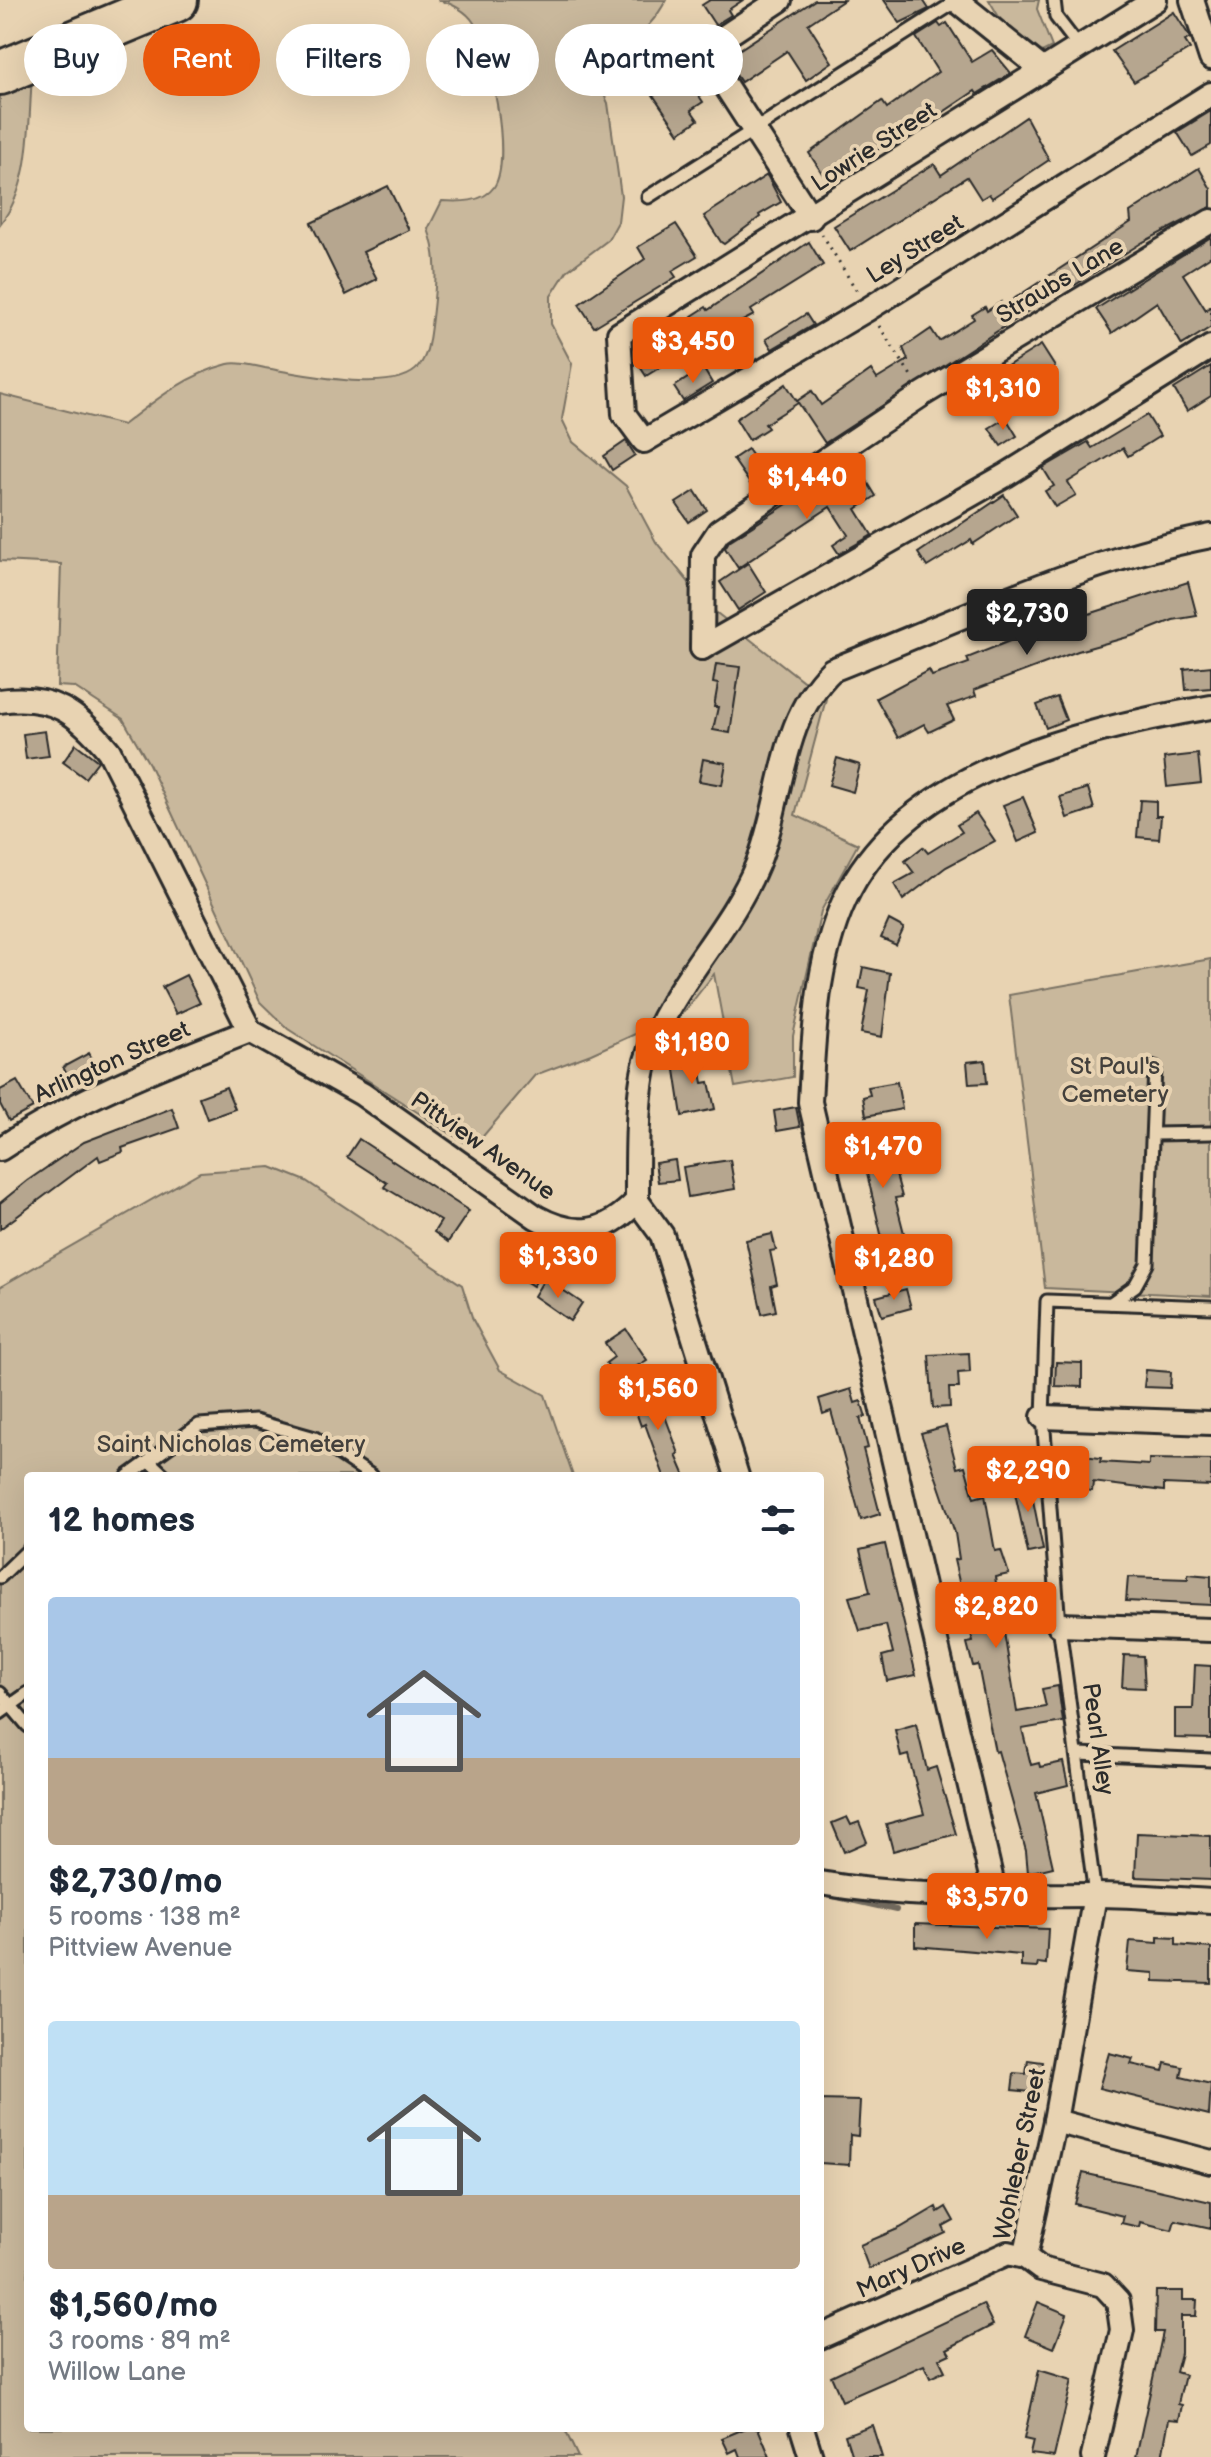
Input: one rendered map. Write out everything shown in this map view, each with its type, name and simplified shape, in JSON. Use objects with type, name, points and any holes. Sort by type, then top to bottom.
[{"type":"highway","points":[[0,47],[115,0]]},
{"type":"highway","points":[[0,73],[176,0]]},
{"type":"street","points":[[780,0],[703,51],[811,218]]},
{"type":"street","points":[[957,0],[1042,69]]},
{"type":"street","points":[[1192,0],[1211,58]]},
{"type":"street","name":"Lowrie Street","points":[[619,334],[811,218],[1144,2]]},
{"type":"street","name":"Ley Street","points":[[619,334],[624,414],[644,441],[868,309],[1211,94]]},
{"type":"street","name":"Straubs Lane","points":[[1211,221],[923,394],[719,531],[703,555],[702,648],[1006,475],[1211,347]]},
{"type":"street","points":[[736,1472],[662,1235],[637,1201],[646,1063],[680,988],[741,899],[758,863],[799,711],[815,686],[832,670],[1089,569],[1160,546],[1211,536]]},
{"type":"street","points":[[0,701],[26,698],[56,704],[89,726],[109,751],[250,1031]]},
{"type":"street","points":[[996,1898],[810,1102],[821,981],[835,927],[850,889],[899,826],[932,800],[1017,758],[1149,718],[1211,707]]},
{"type":"street","name":"Pittview Avenue","points":[[250,1031],[362,1094],[554,1227],[594,1230],[610,1225],[637,1201]]},
{"type":"street","name":"Arlington Street","points":[[0,1149],[52,1115],[110,1086],[250,1031]]},
{"type":"street","points":[[1043,1417],[1211,1423]]},
{"type":"street","points":[[1059,1625],[1211,1630]]},
{"type":"street","points":[[824,1884],[877,1893],[996,1898],[1095,1895],[1211,1901]]},
{"type":"street","name":"Wohleber Street","points":[[1093,2457],[1122,2330],[1118,2301],[1103,2285],[1041,2269],[1025,2257],[1055,2121],[1095,1895]]},
{"type":"street","points":[[1055,2121],[1211,2162]]},
{"type":"street","name":"Mary Drive","points":[[824,2335],[1008,2253],[1025,2257]]},
{"type":"street","points":[[803,2432],[811,2457]]},
{"type":"lane","points":[[648,197],[957,0]]},
{"type":"lane","points":[[1054,0],[1056,17],[1079,47]]},
{"type":"lane","points":[[1110,1303],[1135,1286],[1147,1264],[1155,1134],[1155,1067]]},
{"type":"lane","points":[[1155,1134],[1211,1133]]},
{"type":"lane","name":"Pearl Alley","points":[[1095,1895],[1079,1754],[1059,1625],[1043,1417],[1047,1301],[1110,1303]]},
{"type":"lane","points":[[1110,1303],[1211,1307]]},
{"type":"lane","points":[[134,1472],[199,1425],[255,1421],[315,1438],[366,1472]]},
{"type":"lane","points":[[149,1461],[161,1472]]},
{"type":"lane","points":[[0,1577],[24,1554]]},
{"type":"lane","points":[[0,1693],[4,1710],[24,1723]]},
{"type":"lane","points":[[4,1710],[24,1696]]},
{"type":"lane","points":[[1079,1754],[1211,1760]]},
{"type":"green space","points":[[438,0],[666,0],[650,24],[555,24],[555,96],[605,96],[621,196],[618,222],[608,240],[567,271],[551,296],[551,324],[572,364],[562,419],[573,442],[626,486],[656,542],[708,606],[826,699],[795,815],[858,844],[821,911],[793,1036],[793,1077],[735,1087],[714,974],[684,1012],[591,1054],[535,1075],[473,1148],[288,1029],[260,1002],[149,764],[123,719],[74,687],[57,686],[61,564],[0,561],[0,394],[123,425],[186,381],[228,364],[242,363],[322,377],[369,381],[407,375],[419,366],[428,347],[435,289],[434,253],[428,229],[442,201],[470,200],[484,196],[494,187],[501,153],[495,96],[539,96],[539,24],[474,24],[453,5]]},
{"type":"green space","points":[[989,0],[1039,0],[1037,9],[1052,47],[1042,52],[1002,22]]},
{"type":"green space","points":[[24,80],[24,96],[31,96],[23,173],[18,191],[0,224],[0,89]]},
{"type":"green space","name":"St Paul's Cemetery","points":[[1211,959],[1211,1296],[1045,1288],[1009,995]]},
{"type":"green space","name":"Saint Nicholas Cemetery","points":[[271,1167],[306,1181],[462,1285],[473,1320],[500,1370],[545,1395],[572,1472],[24,1472],[24,2432],[566,2432],[578,2457],[0,2457],[0,1287],[200,1172]]},
{"type":"building","points":[[710,0],[743,0],[728,10],[731,15],[717,24],[702,5]]},
{"type":"building","points":[[815,0],[844,0],[808,24],[832,62],[806,80],[787,51],[743,81],[743,47]]},
{"type":"building","points":[[884,0],[923,0],[929,9],[900,23]]},
{"type":"building","points":[[1174,12],[1190,38],[1185,41],[1190,49],[1134,82],[1112,51]]},
{"type":"building","points":[[938,23],[941,27],[947,23],[972,62],[992,50],[1011,73],[977,94],[975,91],[893,146],[890,142],[827,181],[809,153],[882,101],[887,108],[938,72],[916,37]]},
{"type":"building","points":[[654,96],[699,96],[703,102],[691,110],[698,120],[679,133]]},
{"type":"building","points":[[1211,111],[1211,145],[1192,156],[1177,132]]},
{"type":"building","points":[[1026,117],[1049,160],[992,198],[989,194],[981,199],[967,177],[850,251],[834,226],[934,164],[941,175]]},
{"type":"building","points":[[1199,168],[1211,189],[1211,207],[1143,242],[1075,285],[1073,282],[825,443],[797,401],[812,391],[821,405],[871,370],[877,379],[908,360],[903,348],[931,329],[939,341],[974,319],[972,315],[985,307],[987,311],[1001,302],[1003,306],[1131,222],[1130,212]]},
{"type":"building","points":[[767,175],[781,202],[759,215],[724,244],[704,216]]},
{"type":"building","points":[[388,186],[409,230],[363,252],[377,279],[346,295],[311,223]]},
{"type":"building","points":[[676,224],[697,256],[672,271],[676,277],[594,327],[579,304],[645,259],[638,247]]},
{"type":"building","points":[[1211,237],[1211,256],[1183,274],[1206,310],[1211,306],[1211,327],[1182,345],[1157,302],[1112,333],[1096,309]]},
{"type":"building","points":[[809,242],[823,265],[751,310],[754,315],[707,340],[692,316],[706,307],[708,310]]},
{"type":"building","points":[[806,314],[813,325],[772,349],[766,339]]},
{"type":"building","points":[[656,345],[667,363],[646,376],[635,359]]},
{"type":"building","points":[[1041,345],[1055,367],[1019,391],[1004,368]]},
{"type":"building","points":[[1211,366],[1211,396],[1187,411],[1174,389]]},
{"type":"building","points":[[703,368],[712,383],[683,401],[674,387]]},
{"type":"building","points":[[786,384],[798,403],[765,424],[768,428],[749,440],[736,419]]},
{"type":"building","points":[[1147,415],[1160,436],[1128,456],[1123,448],[1068,482],[1076,495],[1055,507],[1045,491],[1054,486],[1043,468],[1088,442],[1092,448]]},
{"type":"building","points":[[1006,418],[1017,436],[1001,446],[989,428]]},
{"type":"building","points":[[626,441],[635,455],[612,470],[604,456]]},
{"type":"building","points":[[748,449],[768,478],[753,488],[733,459]]},
{"type":"building","points":[[863,475],[876,496],[856,509],[872,535],[839,554],[833,545],[848,535],[830,507],[738,568],[725,548],[729,541],[809,490],[814,497],[833,485],[837,492]]},
{"type":"building","points":[[695,491],[707,510],[689,522],[676,503]]},
{"type":"building","points":[[1004,495],[1017,515],[973,544],[971,540],[927,567],[918,553]]},
{"type":"building","points":[[748,563],[766,592],[738,610],[720,582]]},
{"type":"building","points":[[1188,582],[1197,616],[1173,620],[1135,635],[1078,651],[974,690],[976,696],[947,706],[954,720],[929,732],[924,724],[898,738],[876,698],[929,670],[932,676],[969,663],[967,658],[1030,633]]},
{"type":"building","points":[[716,664],[740,667],[730,733],[713,730],[718,707],[714,707],[718,684],[713,683]]},
{"type":"building","points":[[1211,666],[1211,688],[1186,690],[1184,669]]},
{"type":"building","points":[[1057,697],[1066,720],[1046,728],[1037,705]]},
{"type":"building","points":[[45,731],[49,756],[26,759],[23,734]]},
{"type":"building","points":[[76,744],[98,761],[85,778],[63,762]]},
{"type":"building","points":[[1198,754],[1201,783],[1167,787],[1164,758]]},
{"type":"building","points":[[837,758],[860,765],[853,792],[829,785]]},
{"type":"building","points":[[703,759],[726,763],[722,785],[699,781]]},
{"type":"building","points":[[1088,788],[1094,809],[1067,818],[1060,797]]},
{"type":"building","points":[[1023,797],[1038,833],[1018,842],[1003,805]]},
{"type":"building","points":[[1140,800],[1156,801],[1156,816],[1161,816],[1159,839],[1137,837]]},
{"type":"building","points":[[976,813],[995,841],[946,867],[903,900],[894,884],[914,873],[905,861],[923,847],[928,853],[962,832],[957,825]]},
{"type":"building","points":[[889,920],[904,928],[896,945],[881,938]]},
{"type":"building","points":[[863,967],[890,973],[882,1037],[861,1033],[869,990],[859,988]]},
{"type":"building","points":[[186,975],[200,1003],[176,1014],[162,987]]},
{"type":"building","points":[[697,1052],[703,1083],[709,1082],[715,1109],[682,1116],[673,1057]]},
{"type":"building","points":[[89,1053],[102,1078],[75,1091],[63,1067]]},
{"type":"building","points":[[985,1060],[987,1083],[969,1084],[967,1062]]},
{"type":"building","points":[[17,1081],[33,1108],[9,1121],[0,1104],[0,1090]]},
{"type":"building","points":[[897,1082],[902,1109],[866,1116],[863,1097],[870,1095],[868,1087]]},
{"type":"building","points":[[226,1087],[235,1109],[207,1119],[199,1097]]},
{"type":"building","points":[[796,1107],[800,1127],[777,1131],[774,1111]]},
{"type":"building","points":[[172,1108],[179,1128],[122,1148],[123,1152],[100,1161],[98,1156],[0,1229],[0,1203],[27,1181],[84,1142]]},
{"type":"building","points":[[879,1130],[890,1172],[895,1171],[902,1197],[895,1198],[907,1245],[885,1251],[858,1135]]},
{"type":"building","points":[[359,1139],[469,1211],[448,1242],[434,1232],[441,1221],[384,1187],[387,1183],[347,1157]]},
{"type":"building","points":[[675,1160],[678,1180],[658,1182],[655,1163]]},
{"type":"building","points":[[730,1160],[735,1189],[688,1197],[683,1167]]},
{"type":"building","points":[[772,1234],[776,1250],[770,1251],[777,1284],[771,1286],[776,1311],[762,1314],[746,1240]]},
{"type":"building","points":[[521,1244],[548,1262],[533,1286],[505,1268]]},
{"type":"building","points":[[545,1278],[582,1303],[570,1321],[534,1296]]},
{"type":"building","points":[[906,1289],[911,1308],[882,1316],[876,1297]]},
{"type":"building","points":[[626,1329],[647,1360],[617,1378],[606,1363],[614,1357],[605,1343]]},
{"type":"building","points":[[969,1353],[970,1372],[958,1373],[959,1388],[949,1388],[950,1407],[933,1408],[929,1355]]},
{"type":"building","points":[[1056,1362],[1082,1363],[1082,1387],[1055,1386]]},
{"type":"building","points":[[1146,1370],[1171,1372],[1170,1388],[1144,1387]]},
{"type":"building","points":[[655,1389],[683,1472],[663,1472],[645,1424],[641,1426],[631,1398]]},
{"type":"building","points":[[851,1389],[855,1403],[861,1401],[866,1417],[860,1418],[868,1448],[863,1449],[880,1514],[861,1520],[831,1411],[823,1414],[819,1399]]},
{"type":"building","points":[[946,1426],[957,1468],[965,1466],[974,1498],[985,1495],[995,1551],[1001,1550],[1009,1574],[995,1577],[1017,1712],[1046,1707],[1042,1689],[1058,1686],[1063,1722],[1022,1729],[1031,1765],[1039,1763],[1040,1767],[1063,1762],[1068,1785],[1036,1793],[1053,1867],[1028,1873],[1026,1851],[998,1751],[995,1752],[978,1665],[973,1666],[967,1643],[973,1642],[954,1560],[959,1559],[955,1533],[921,1433]]},
{"type":"building","points":[[1074,1455],[1101,1458],[1100,1462],[1149,1465],[1149,1459],[1211,1460],[1211,1486],[1164,1484],[1164,1491],[1093,1482],[1092,1491],[1071,1489]]},
{"type":"building","points":[[1028,1475],[1043,1550],[1028,1553],[1012,1479]]},
{"type":"building","points":[[885,1544],[916,1675],[887,1681],[882,1656],[893,1653],[886,1625],[860,1631],[849,1597],[870,1592],[860,1550]]},
{"type":"building","points":[[1188,1574],[1211,1576],[1211,1605],[1126,1601],[1128,1577],[1188,1579]]},
{"type":"building","points":[[1124,1655],[1143,1656],[1145,1688],[1122,1687]]},
{"type":"building","points":[[1195,1665],[1211,1666],[1211,1739],[1175,1738],[1175,1709],[1193,1709]]},
{"type":"building","points":[[916,1724],[927,1770],[936,1767],[956,1834],[893,1851],[886,1824],[924,1814],[908,1755],[901,1757],[895,1730]]},
{"type":"building","points":[[847,1817],[851,1825],[859,1822],[867,1842],[844,1852],[832,1823]]},
{"type":"building","points":[[1137,1833],[1211,1836],[1211,1880],[1135,1877]]},
{"type":"building","points":[[915,1924],[1048,1929],[1046,1964],[1038,1963],[1037,1968],[1021,1967],[1021,1955],[915,1946]]},
{"type":"building","points":[[1158,1937],[1176,1938],[1176,1945],[1211,1948],[1211,1983],[1154,1981],[1154,1973],[1127,1971],[1130,1941],[1158,1943]]},
{"type":"building","points":[[1109,2053],[1133,2059],[1131,2064],[1163,2071],[1165,2063],[1183,2067],[1181,2077],[1211,2084],[1209,2115],[1099,2088]]},
{"type":"building","points":[[1028,2060],[1043,2062],[1040,2093],[1012,2090],[1014,2073],[1026,2074]]},
{"type":"building","points":[[824,2100],[860,2101],[858,2136],[850,2135],[849,2165],[824,2163]]},
{"type":"building","points":[[1083,2173],[1211,2202],[1211,2228],[1175,2220],[1172,2230],[1140,2222],[1139,2227],[1121,2223],[1123,2216],[1075,2204]]},
{"type":"building","points":[[936,2207],[938,2212],[946,2207],[954,2221],[943,2227],[946,2233],[869,2269],[860,2245],[900,2228]]},
{"type":"building","points":[[1156,2291],[1183,2291],[1183,2300],[1197,2300],[1196,2316],[1181,2316],[1181,2353],[1176,2372],[1185,2375],[1178,2404],[1182,2405],[1179,2420],[1169,2419],[1162,2457],[1136,2457],[1163,2332],[1155,2332]]},
{"type":"building","points":[[1038,2302],[1067,2314],[1054,2348],[1025,2336]]},
{"type":"building","points":[[983,2304],[993,2325],[947,2349],[950,2354],[939,2359],[945,2371],[930,2378],[924,2365],[842,2401],[831,2376]]},
{"type":"building","points":[[1039,2370],[1072,2380],[1054,2457],[1030,2454],[1033,2441],[1024,2439]]},
{"type":"building","points":[[872,2425],[882,2457],[852,2457],[845,2435]]},
{"type":"building","points":[[736,2432],[760,2432],[770,2457],[740,2457],[737,2449],[729,2453],[722,2438]]},
{"type":"waterway","points":[[824,1894],[896,1910]]}]
